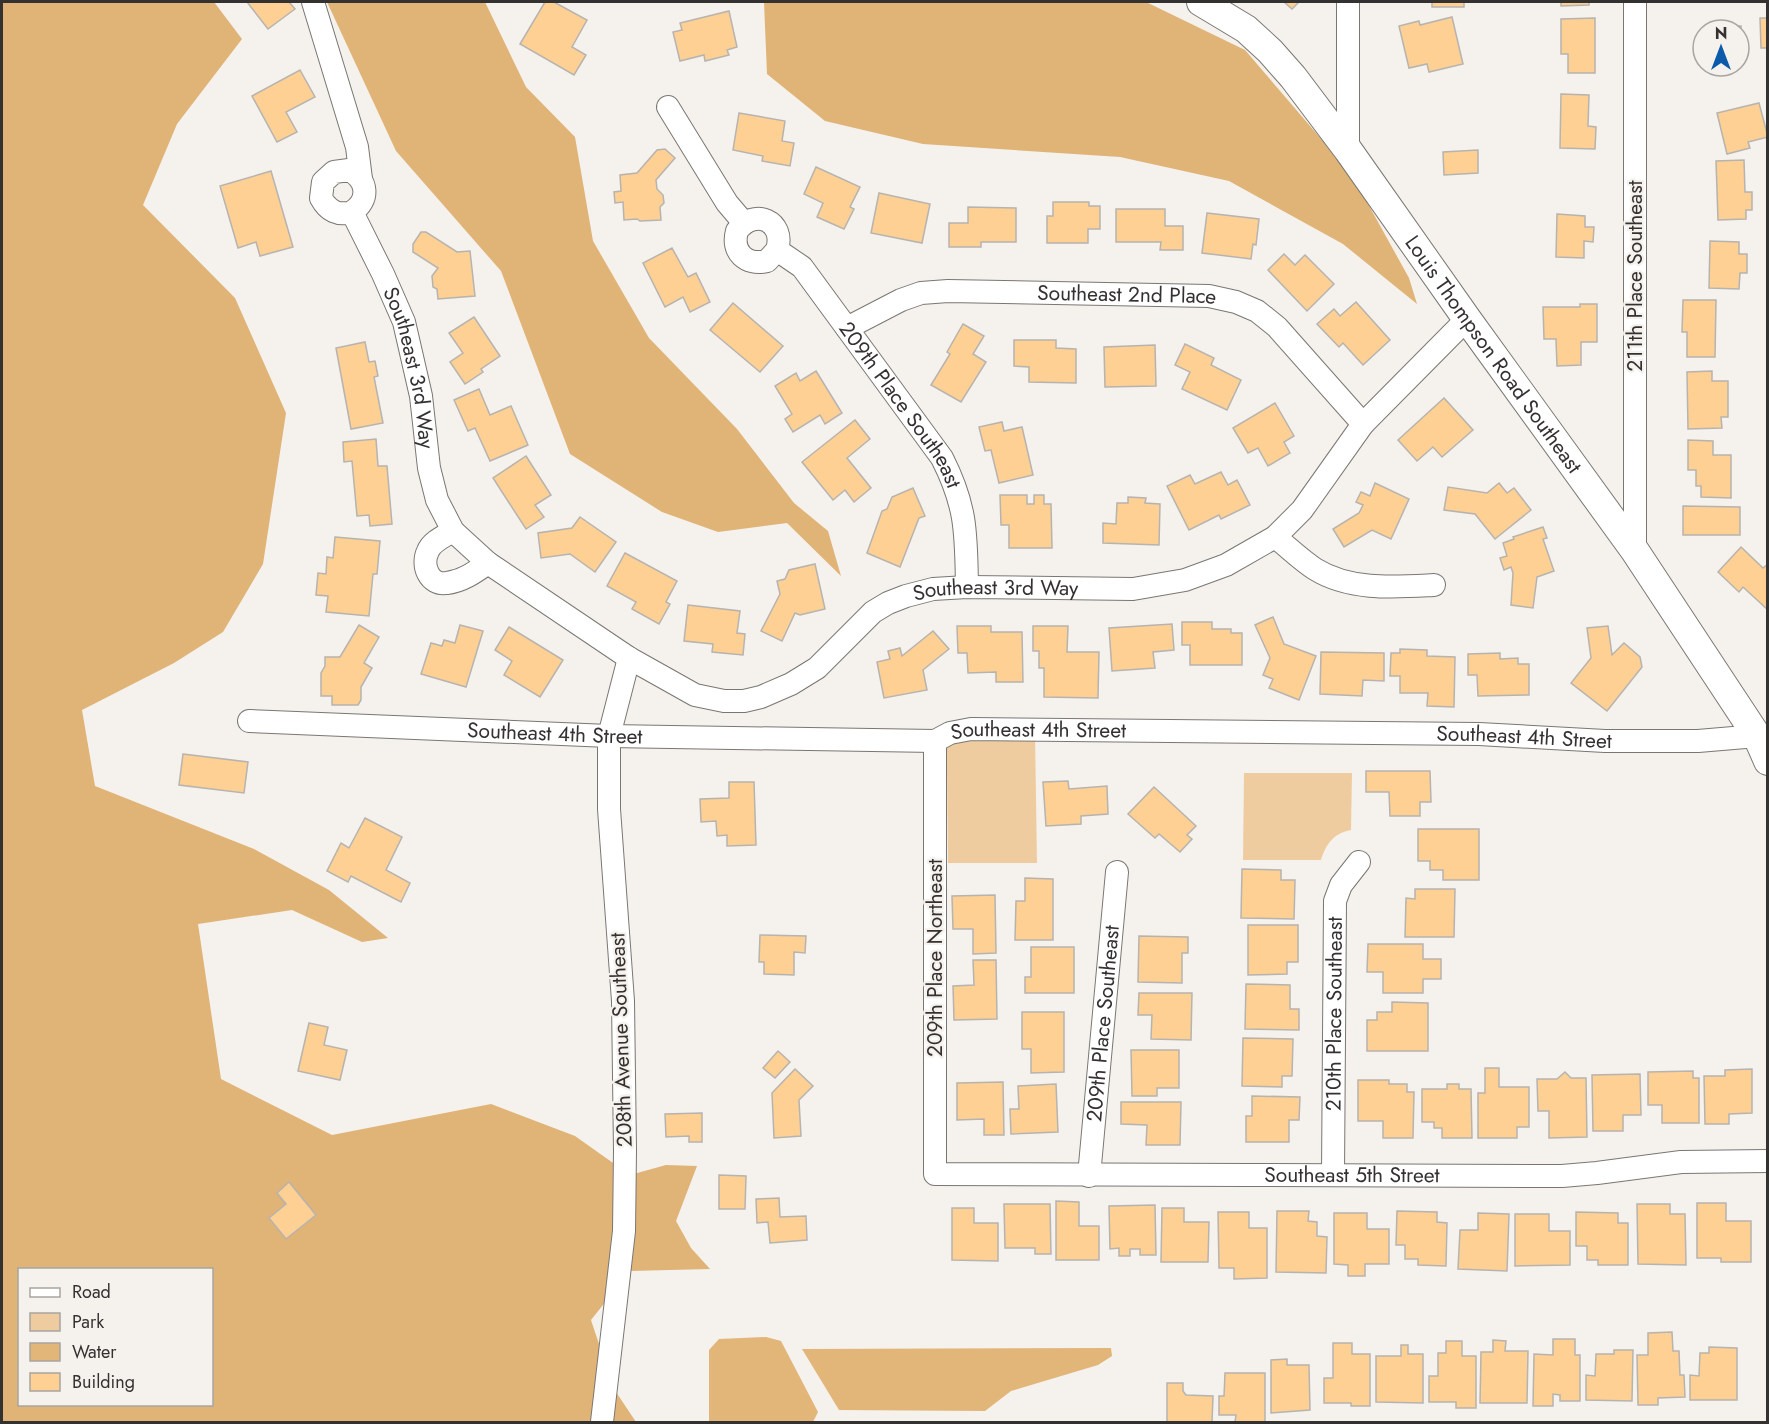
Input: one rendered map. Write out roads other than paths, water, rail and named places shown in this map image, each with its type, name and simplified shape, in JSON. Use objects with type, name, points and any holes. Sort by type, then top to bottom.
[{"type":"street","points":[[313,2],[357,147],[365,194],[358,208],[352,212],[337,213],[325,205],[321,198],[323,182],[334,172],[349,170],[361,179]]},
{"type":"street","name":"Louis Thompson Road Southeast","points":[[1201,2],[1246,29],[1270,51],[1293,77],[1348,150],[1635,551],[1762,748]]},
{"type":"street","points":[[1348,2],[1348,150]]},
{"type":"street","name":"211th Place Southeast","points":[[1635,2],[1635,551]]},
{"type":"street","points":[[668,107],[727,203],[744,223]]},
{"type":"street","name":"Southeast 3rd Way","points":[[352,212],[404,322],[421,396],[429,468],[437,500],[453,531],[488,563],[629,658],[695,695],[724,701],[761,698],[791,684],[817,668],[873,612],[888,603],[933,589],[967,587],[1133,588],[1185,580],[1226,565],[1275,537],[1302,510],[1363,424],[1467,319]]},
{"type":"street","points":[[755,218],[770,222],[779,235],[777,250],[767,261],[751,262],[744,259],[739,253],[735,239],[737,231],[744,223],[755,218]]},
{"type":"street","name":"209th Place Southeast","points":[[777,250],[802,267],[942,458],[955,483],[962,507],[966,529],[967,587]]},
{"type":"street","name":"Southeast 2nd Place","points":[[847,328],[901,300],[921,293],[948,291],[1209,296],[1236,302],[1257,311],[1277,327],[1363,424]]},
{"type":"street","points":[[453,531],[435,542],[428,551],[425,565],[429,576],[437,583],[445,584],[466,578],[488,563]]},
{"type":"street","points":[[1275,537],[1317,570],[1343,580],[1388,587],[1434,585]]},
{"type":"street","name":"208th Avenue Southeast","points":[[602,1422],[624,1231],[625,1151],[623,1001],[609,809],[609,736],[629,658]]},
{"type":"street","name":"Southeast 4th Street","points":[[249,721],[609,736],[934,741],[971,729],[1479,734],[1605,741],[1698,741],[1762,748]]},
{"type":"street","name":"209th Place Northeast","points":[[934,741],[935,1174]]},
{"type":"street","name":"210th Place Southeast","points":[[1333,1173],[1335,901],[1341,885],[1359,862]]},
{"type":"street","name":"209th Place Southeast","points":[[1089,1176],[1117,872]]},
{"type":"street","name":"Southeast 5th Street","points":[[935,1174],[1089,1176],[1333,1173],[1562,1176],[1681,1162],[1767,1161]]},
{"type":"water","points":[[766,1337],[781,1341],[818,1412],[813,1422],[709,1422],[709,1350],[719,1339]]},
{"type":"water","points":[[1111,1348],[1112,1356],[1098,1365],[1011,1391],[985,1411],[839,1410],[802,1349]]}]
